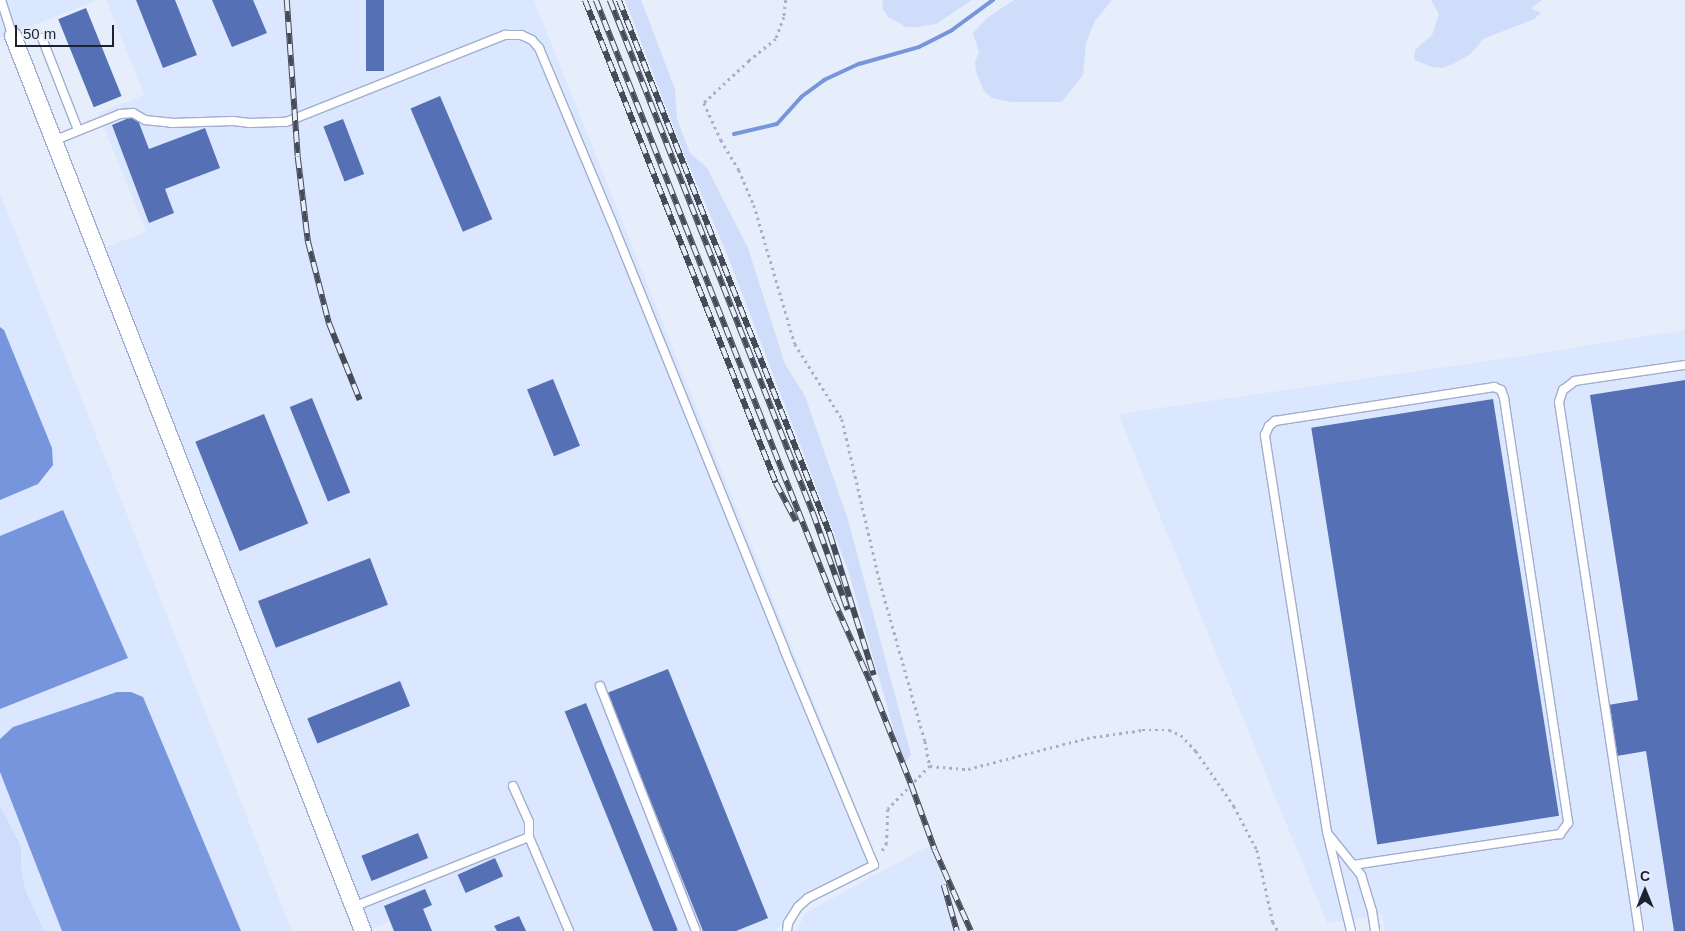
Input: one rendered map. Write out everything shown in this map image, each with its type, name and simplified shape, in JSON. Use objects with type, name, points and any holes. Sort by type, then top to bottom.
[{"type":"street","points":[[13,36],[52,141],[363,931]]},
{"type":"lane","points":[[1,0],[13,36]]},
{"type":"lane","points":[[52,141],[120,114],[134,113],[145,120],[172,123],[234,120],[250,123],[286,122],[504,35],[521,35],[532,40],[539,48],[611,220],[784,649],[874,865],[808,898],[798,907],[788,923],[787,931]]},
{"type":"lane","points":[[42,38],[78,130]]},
{"type":"lane","points":[[1639,931],[1559,402],[1563,390],[1574,381],[1685,365]]},
{"type":"lane","points":[[1351,931],[1327,832],[1266,435],[1269,426],[1275,421],[1494,387],[1501,390],[1504,398],[1568,824],[1560,834],[1353,865]]},
{"type":"lane","points":[[600,686],[696,931]]},
{"type":"lane","points":[[513,786],[529,822],[529,837],[569,931]]},
{"type":"lane","points":[[1327,832],[1364,882],[1375,931]]},
{"type":"lane","points":[[353,907],[529,837]]},
{"type":"path","points":[[786,0],[784,17],[776,39],[749,60],[704,103],[721,140],[739,170],[754,205],[795,344],[842,419],[866,526],[925,741],[930,766]]},
{"type":"path","points":[[874,865],[887,843],[888,809],[930,766],[968,768],[1087,738],[1142,730],[1169,730],[1181,735],[1196,752],[1234,806],[1257,850],[1273,922],[1278,931]]},
{"type":"shaded area","points":[[0,0],[98,0],[0,38]]},
{"type":"shaded area","points":[[106,0],[534,0],[879,865],[795,902],[776,931],[393,931],[389,921],[372,929],[106,247],[146,232],[98,113],[144,95]]},
{"type":"shaded area","points":[[625,0],[641,0],[675,89],[677,119],[690,153],[707,168],[748,248],[785,364],[805,396],[848,520],[911,754],[904,765],[848,570],[727,254],[684,154]]},
{"type":"shaded area","points":[[883,0],[972,0],[936,24],[906,27],[888,17],[882,8]]},
{"type":"shaded area","points":[[1014,0],[1112,0],[1095,21],[1086,43],[1083,75],[1062,102],[1011,102],[992,98],[984,91],[976,72],[975,62],[979,52],[973,33],[988,17]]},
{"type":"shaded area","points":[[1431,0],[1542,0],[1531,8],[1541,13],[1534,19],[1483,39],[1471,54],[1442,68],[1432,67],[1414,60],[1415,50],[1432,35],[1439,14]]},
{"type":"shaded area","points":[[0,193],[292,931],[0,931]]},
{"type":"shaded area","points":[[1685,330],[1685,931],[1385,931],[1383,915],[1327,923],[1118,414],[1509,358]]},
{"type":"shaded area","points":[[0,806],[21,847],[21,868],[25,890],[44,931],[0,931]]},
{"type":"shaded area","points":[[930,845],[954,907],[960,931],[797,931],[805,913]]},
{"type":"water","points":[[0,327],[4,330],[52,448],[53,465],[38,484],[0,500]]},
{"type":"water","points":[[63,510],[128,658],[0,709],[0,536]]},
{"type":"water","points":[[117,692],[131,692],[143,697],[241,931],[62,931],[0,772],[0,739],[13,727]]},
{"type":"building","points":[[136,0],[175,0],[197,55],[163,68]]},
{"type":"building","points":[[212,0],[253,0],[267,33],[232,47]]},
{"type":"building","points":[[366,0],[384,0],[384,71],[366,71]]},
{"type":"building","points":[[86,8],[122,96],[94,107],[58,19]]},
{"type":"building","points":[[440,96],[492,219],[463,232],[411,109]]},
{"type":"building","points":[[136,115],[149,149],[205,128],[220,168],[165,189],[174,213],[149,223],[112,125]]},
{"type":"building","points":[[343,119],[364,174],[345,182],[323,127]]},
{"type":"building","points":[[553,379],[580,446],[554,456],[527,389]]},
{"type":"building","points":[[1685,380],[1685,931],[1674,931],[1646,751],[1617,756],[1608,705],[1638,700],[1590,395]]},
{"type":"building","points":[[312,398],[350,493],[328,502],[290,407]]},
{"type":"building","points":[[1493,399],[1559,816],[1377,845],[1311,428]]},
{"type":"building","points":[[264,414],[308,523],[240,551],[195,442]]},
{"type":"building","points":[[370,558],[388,605],[276,648],[258,601]]},
{"type":"building","points":[[668,669],[768,918],[736,931],[703,931],[607,693]]},
{"type":"building","points":[[400,681],[410,706],[317,743],[307,718]]},
{"type":"building","points":[[586,703],[678,930],[653,931],[565,712]]},
{"type":"building","points":[[418,833],[428,858],[372,881],[361,856]]},
{"type":"building","points":[[495,858],[503,876],[466,893],[458,875]]},
{"type":"building","points":[[425,889],[432,905],[423,909],[432,931],[394,931],[384,906]]},
{"type":"building","points":[[519,916],[526,931],[497,931],[494,926]]},
{"type":"waterway","points":[[734,134],[777,124],[801,97],[824,80],[859,64],[919,47],[952,30],[993,0]]},
{"type":"railway","points":[[287,0],[298,157],[308,241],[329,323],[360,400]]},
{"type":"railway","points":[[585,0],[776,483],[796,521]]},
{"type":"railway","points":[[596,0],[834,601],[870,681],[935,850],[971,931]]},
{"type":"railway","points":[[610,0],[813,513],[848,610]]},
{"type":"railway","points":[[619,0],[830,534],[874,675]]},
{"type":"railway","points":[[944,885],[957,931]]}]
